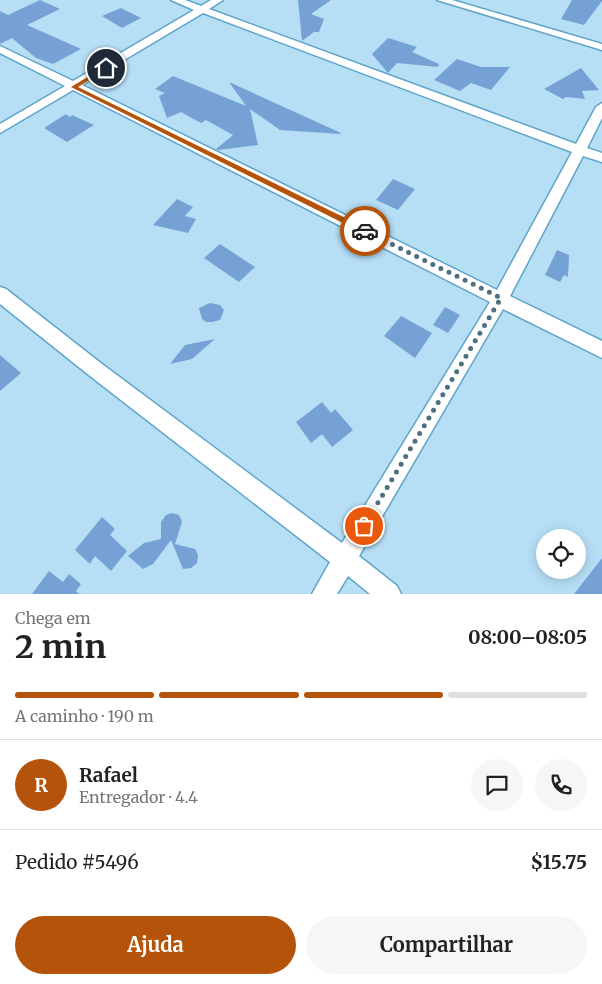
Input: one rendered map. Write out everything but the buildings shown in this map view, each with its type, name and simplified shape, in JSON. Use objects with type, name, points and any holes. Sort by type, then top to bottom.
[{"type":"street","points":[[176,0],[602,158]]},
{"type":"street","points":[[0,130],[218,0]]},
{"type":"street","points":[[442,0],[602,47]]},
{"type":"street","points":[[0,49],[602,350]]},
{"type":"street","points":[[324,594],[501,298],[602,107]]},
{"type":"street","points":[[0,294],[64,347],[390,594]]},
{"type":"way so far","points":[[364,526],[501,298],[365,231]]},
{"type":"route","points":[[106,68],[74,87],[365,231]]}]
